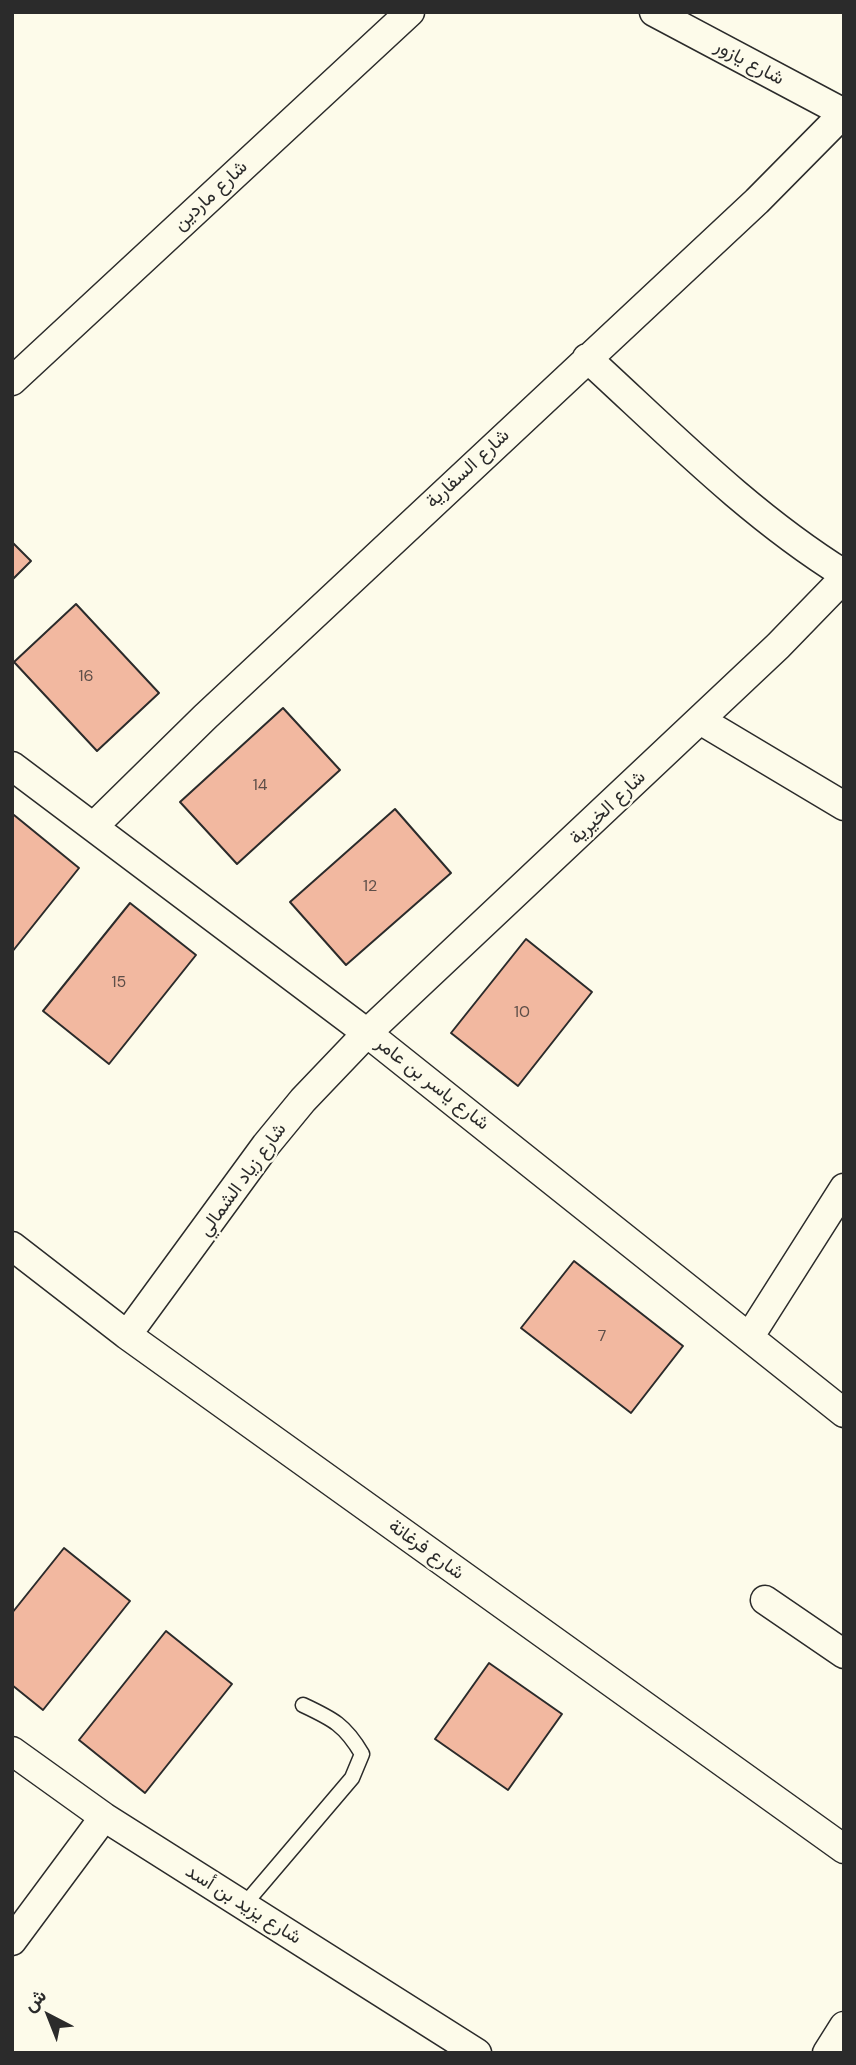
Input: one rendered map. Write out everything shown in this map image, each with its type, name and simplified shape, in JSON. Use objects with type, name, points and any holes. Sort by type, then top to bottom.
[{"type":"street","name":"شارع ماردين","points":[[12,381],[410,12]]},
{"type":"street","name":"شارع يازور","points":[[654,12],[844,113]]},
{"type":"street","name":"شارع السفارية","points":[[94,827],[205,717],[757,201],[844,113]]},
{"type":"street","name":"شارع الخيرية","points":[[367,1033],[700,720],[844,576],[800,547],[710,471],[587,358]]},
{"type":"street","points":[[700,720],[844,806]]},
{"type":"street","name":"شارع ياسر بن عامر","points":[[12,766],[367,1033],[844,1413]]},
{"type":"street","name":"شارع زياد الشمالي","points":[[127,1335],[266,1145],[303,1100],[367,1033]]},
{"type":"street","points":[[750,1336],[844,1188]]},
{"type":"street","name":"شارع فرغانة","points":[[12,1247],[127,1335],[844,1849]]},
{"type":"street","points":[[765,1600],[844,1654]]},
{"type":"street","name":"شارع يزيد بن أسد","points":[[12,1751],[104,1817],[477,2053]]},
{"type":"street","points":[[12,1941],[104,1817]]},
{"type":"street","points":[[827,2053],[844,2025]]},
{"type":"lane","points":[[244,1905],[352,1778],[362,1754],[349,1733],[335,1720],[303,1705]]},
{"type":"building","points":[[12,542],[31,561],[12,580]]},
{"type":"building","points":[[76,604],[159,693],[97,751],[14,662]]},
{"type":"building","points":[[283,708],[340,770],[237,864],[180,802]]},
{"type":"building","points":[[395,809],[451,873],[346,965],[290,902]]},
{"type":"building","points":[[14,815],[79,868],[12,952],[12,817]]},
{"type":"building","points":[[130,903],[196,955],[109,1064],[43,1011]]},
{"type":"building","points":[[526,939],[592,992],[518,1086],[451,1033]]},
{"type":"building","points":[[574,1261],[683,1346],[631,1413],[521,1328]]},
{"type":"building","points":[[64,1548],[130,1601],[43,1710],[12,1685],[12,1613]]},
{"type":"building","points":[[166,1631],[232,1684],[145,1793],[79,1740]]},
{"type":"building","points":[[489,1663],[562,1714],[508,1790],[435,1739]]}]
